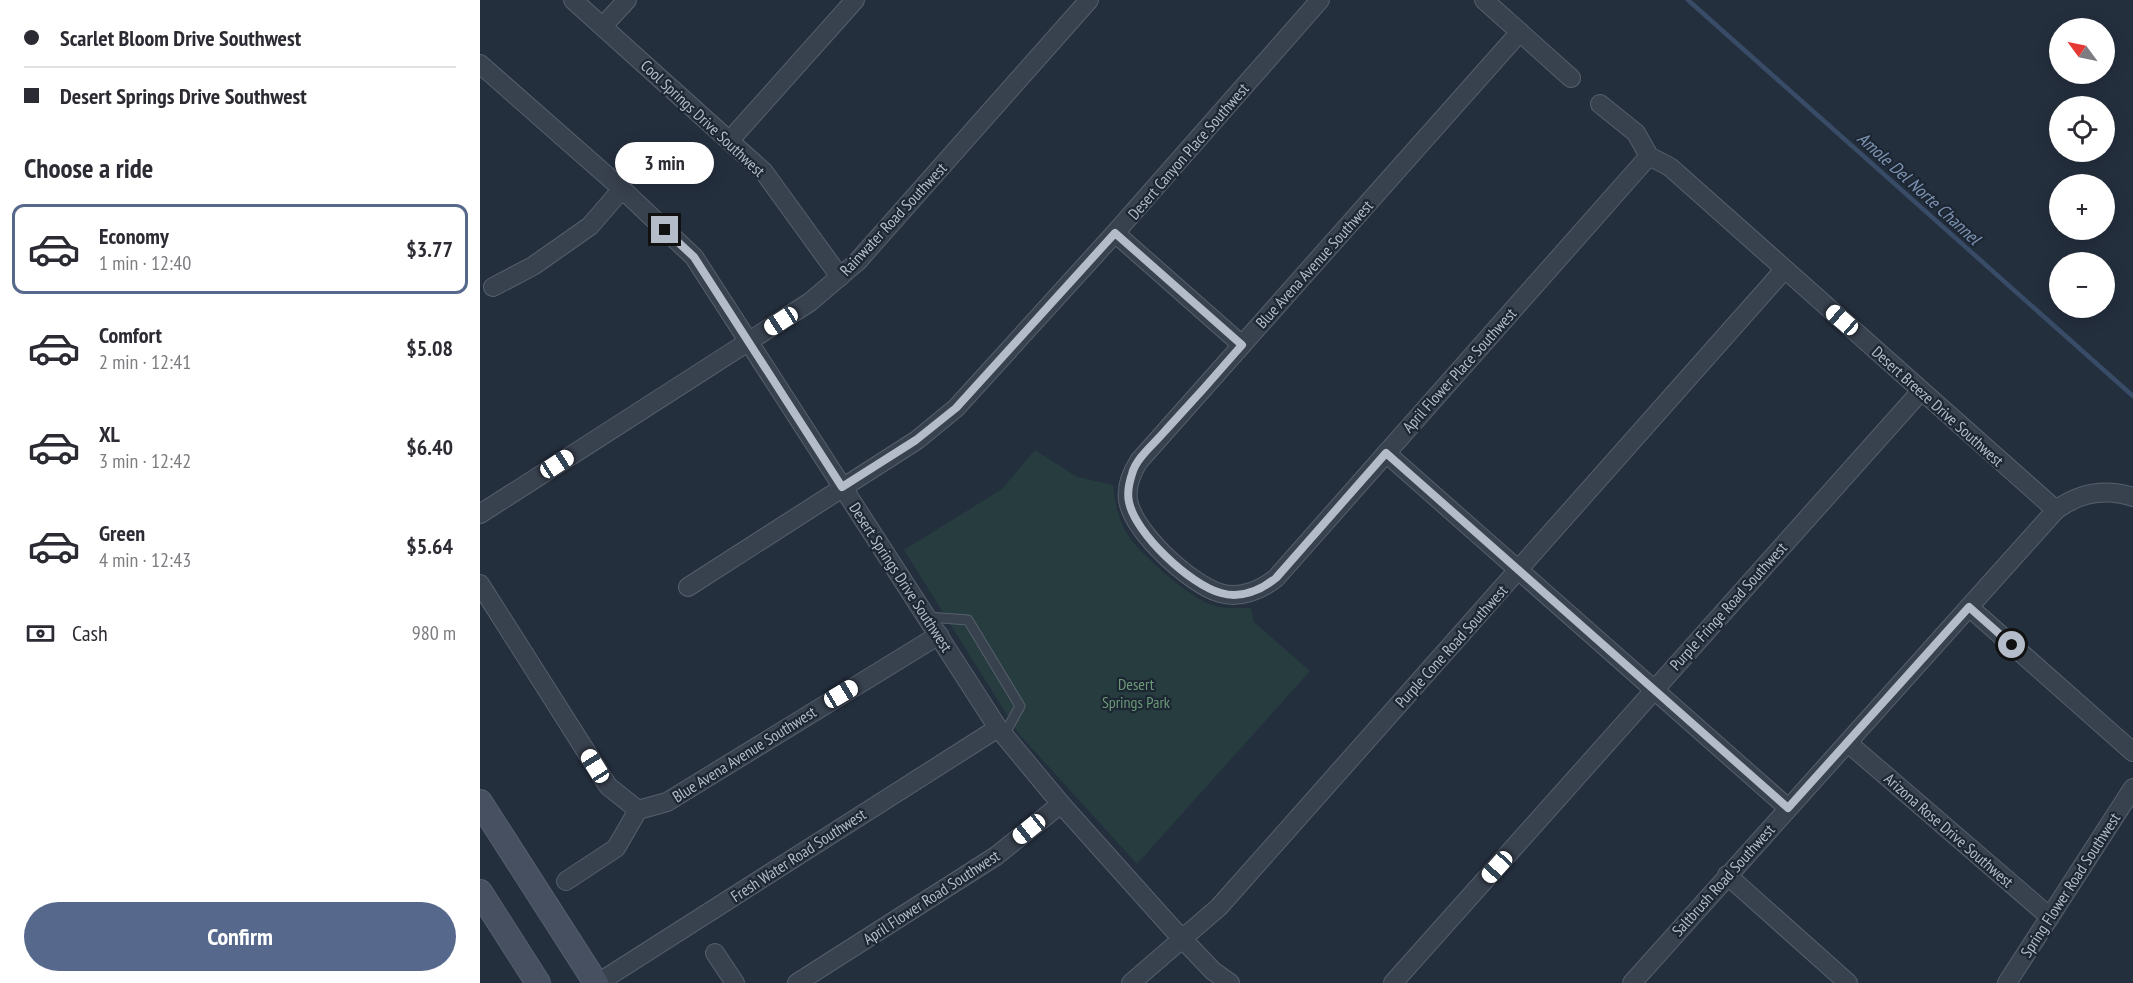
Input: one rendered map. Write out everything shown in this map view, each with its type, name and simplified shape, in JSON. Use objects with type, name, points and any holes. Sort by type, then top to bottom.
[{"type":"main road","points":[[480,802],[597,983]]},
{"type":"main road","points":[[480,892],[538,983]]},
{"type":"street","name":"Cool Springs Drive Southwest","points":[[573,0],[764,172],[840,277]]},
{"type":"street","points":[[603,26],[627,0]]},
{"type":"street","points":[[730,140],[855,0]]},
{"type":"street","name":"Rainwater Road Southwest","points":[[480,514],[810,302],[840,277],[857,262],[1089,0]]},
{"type":"street","name":"Desert Canyon Place Southwest","points":[[688,587],[916,440],[956,408],[1115,233],[1320,0]]},
{"type":"street","points":[[1484,0],[1571,78]]},
{"type":"street","name":"Blue Avena Avenue Southwest","points":[[1172,561],[1141,528],[1133,514],[1128,500],[1132,471],[1520,32]]},
{"type":"street","name":"Desert Springs Drive Southwest","points":[[480,64],[622,189],[694,257],[1001,731],[1061,804],[1182,939],[1213,971],[1230,983]]},
{"type":"street","name":"Desert Breeze Drive Southwest","points":[[1600,104],[1636,133],[1649,156],[1670,167],[2056,510]]},
{"type":"street","name":"April Flower Place Southwest","points":[[1172,561],[1200,584],[1222,594],[1241,594],[1263,588],[1276,578],[1649,156]]},
{"type":"street","points":[[493,287],[533,266],[590,226],[622,189]]},
{"type":"street","points":[[1115,233],[1242,345]]},
{"type":"street","name":"Purple Cone Road Southwest","points":[[1131,983],[1182,939],[1241,882],[1784,270]]},
{"type":"street","name":"Purple Fringe Road Southwest","points":[[1393,983],[1921,391]]},
{"type":"street","points":[[1386,453],[1788,808]]},
{"type":"street","points":[[2056,510],[2075,499],[2102,492],[2133,497]]},
{"type":"street","name":"Saltbrush Road Southwest","points":[[1632,983],[2056,510]]},
{"type":"street","points":[[480,584],[608,786],[638,810],[616,848],[566,881]]},
{"type":"street","points":[[1969,607],[2133,752]]},
{"type":"street","name":"Blue Avena Avenue Southwest","points":[[638,810],[667,802],[939,635]]},
{"type":"street","name":"Fresh Water Road Southwest","points":[[597,983],[1001,731]]},
{"type":"street","name":"Arizona Rose Drive Southwest","points":[[1848,743],[2050,917]]},
{"type":"street","name":"Spring Flower Road Southwest","points":[[2007,983],[2133,788]]},
{"type":"street","name":"April Flower Road Southwest","points":[[797,983],[996,856],[1061,804]]},
{"type":"street","points":[[1727,875],[1848,983]]},
{"type":"street","points":[[715,953],[735,983]]},
{"type":"lane","points":[[927,617],[968,620],[1020,706],[1001,731]]},
{"type":"green space","name":"Desert Springs Park","points":[[1035,450],[1077,477],[1113,485],[1121,522],[1133,542],[1148,558],[1179,585],[1209,604],[1251,608],[1254,622],[1310,671],[1137,864],[1019,734],[904,550],[1002,489]]},
{"type":"waterway","name":"Amole Del Norte Channel","points":[[1688,0],[2133,396]]},
{"type":"route","points":[[665,230],[694,257],[842,487],[916,440],[956,408],[1115,233],[1242,345],[1132,471],[1128,500],[1133,514],[1141,528],[1172,561],[1200,584],[1222,594],[1241,594],[1263,588],[1276,578],[1386,453],[1788,808],[1969,607],[2012,645]]}]
